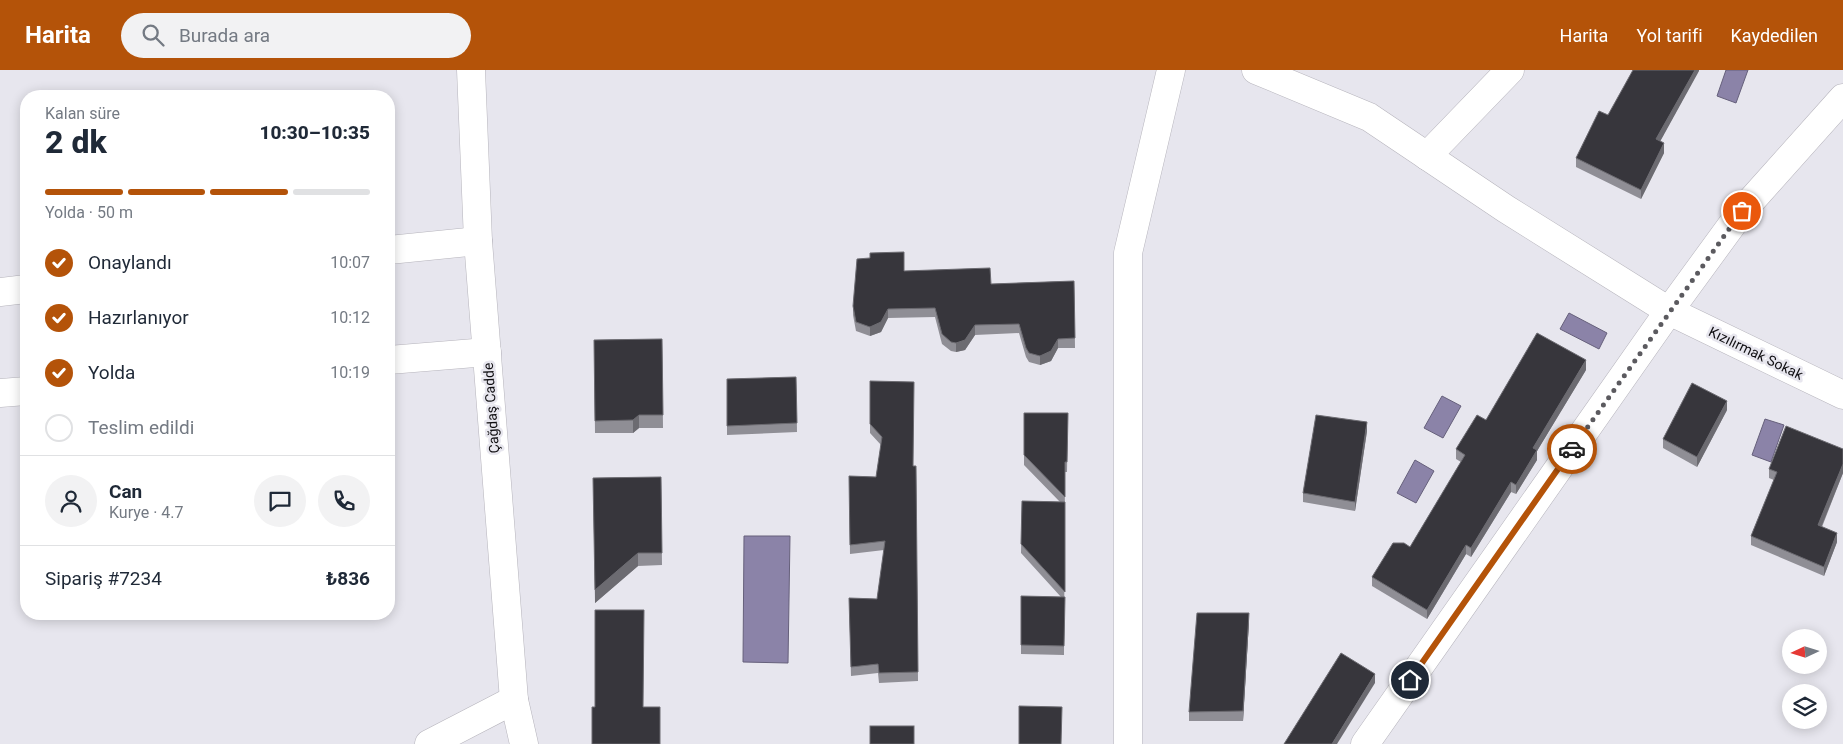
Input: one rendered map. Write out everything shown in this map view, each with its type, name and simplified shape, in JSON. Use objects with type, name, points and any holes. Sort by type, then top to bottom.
[{"type":"street","name":"Çağdaş Cadde","points":[[471,70],[478,241],[514,700],[524,744]]},
{"type":"street","points":[[1128,744],[1128,253],[1171,70]]},
{"type":"street","name":"Kızılırmak Sokak","points":[[1256,70],[1369,117],[1506,209],[1669,311],[1843,395]]},
{"type":"street","points":[[1427,156],[1510,70]]},
{"type":"street","points":[[1365,744],[1669,311],[1742,211],[1843,98]]},
{"type":"street","points":[[395,249],[478,241]]},
{"type":"street","points":[[0,292],[20,290]]},
{"type":"street","points":[[395,360],[487,352]]},
{"type":"street","points":[[0,393],[20,391]]},
{"type":"street","points":[[429,744],[514,700]]},
{"type":"shaded area","points":[[1726,70],[1748,70],[1736,103],[1717,96]]},
{"type":"shaded area","points":[[1569,313],[1607,333],[1599,349],[1560,329]]},
{"type":"shaded area","points":[[1442,396],[1461,406],[1443,438],[1424,428]]},
{"type":"shaded area","points":[[1765,419],[1784,425],[1771,462],[1752,455]]},
{"type":"shaded area","points":[[1415,460],[1434,471],[1416,503],[1397,493]]},
{"type":"shaded area","points":[[744,536],[790,536],[788,663],[743,662]]},
{"type":"building","points":[[1633,70],[1695,70],[1656,139],[1664,143],[1641,190],[1576,158],[1599,111],[1608,115]]},
{"type":"building","points":[[904,252],[904,271],[990,268],[991,284],[1074,281],[1075,338],[1058,339],[1051,351],[1040,356],[1029,353],[1019,324],[975,325],[965,340],[956,343],[951,342],[942,334],[935,308],[888,309],[881,322],[870,327],[856,322],[853,306],[857,259],[870,258],[870,253]]},
{"type":"building","points":[[1537,333],[1586,360],[1533,448],[1537,450],[1516,485],[1511,482],[1471,548],[1466,545],[1427,610],[1372,577],[1393,543],[1404,543],[1410,547],[1465,455],[1456,449],[1477,415],[1486,420]]},
{"type":"building","points":[[662,339],[663,415],[639,415],[633,420],[595,421],[594,340]]},
{"type":"building","points":[[796,377],[797,423],[727,426],[727,379]]},
{"type":"building","points":[[870,381],[914,382],[913,466],[916,466],[918,672],[879,673],[878,664],[851,667],[849,598],[877,599],[885,541],[850,545],[849,476],[876,477],[882,437],[870,424]]},
{"type":"building","points":[[1692,383],[1727,401],[1697,457],[1663,439]]},
{"type":"building","points":[[1024,413],[1068,413],[1065,497],[1024,455]]},
{"type":"building","points":[[1316,415],[1367,422],[1355,502],[1303,493]]},
{"type":"building","points":[[1786,426],[1843,449],[1843,464],[1818,525],[1837,533],[1824,567],[1751,536],[1777,472],[1769,469]]},
{"type":"building","points":[[661,477],[662,553],[638,553],[595,590],[593,478]]},
{"type":"building","points":[[1022,501],[1065,502],[1065,592],[1021,544]]},
{"type":"building","points":[[1021,596],[1065,597],[1064,646],[1021,645]]},
{"type":"building","points":[[595,610],[644,610],[643,707],[660,707],[660,744],[592,744],[592,707],[595,707]]},
{"type":"building","points":[[1197,613],[1249,613],[1243,711],[1189,712]]},
{"type":"building","points":[[1341,653],[1375,674],[1332,744],[1284,744]]},
{"type":"building","points":[[1019,706],[1062,707],[1061,744],[1019,744]]},
{"type":"building","points":[[870,726],[914,726],[914,744],[870,744]]},
{"type":"way so far","points":[[1572,449],[1742,211]]},
{"type":"route","points":[[1410,680],[1572,449]]}]
